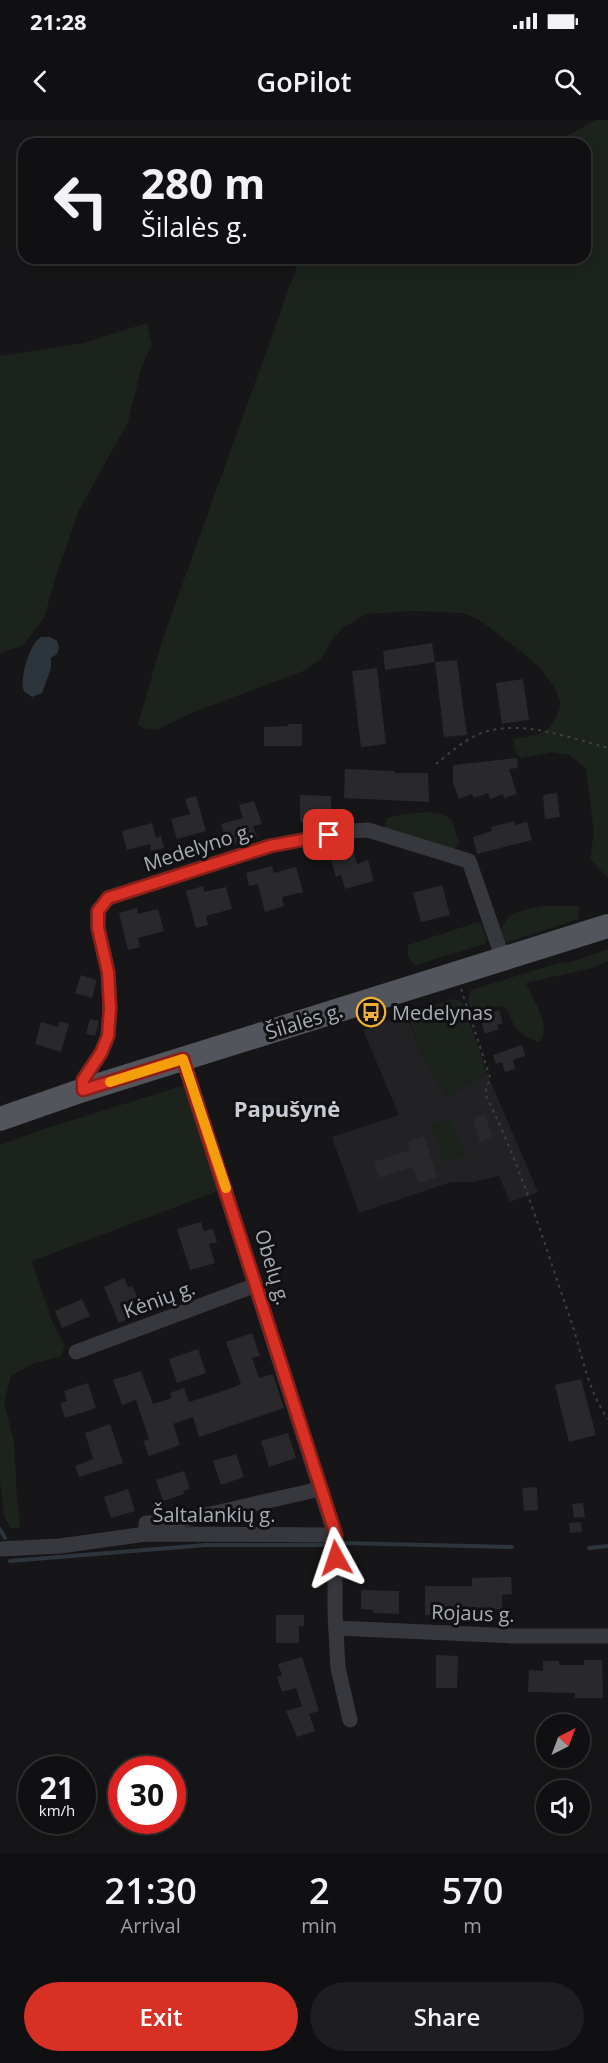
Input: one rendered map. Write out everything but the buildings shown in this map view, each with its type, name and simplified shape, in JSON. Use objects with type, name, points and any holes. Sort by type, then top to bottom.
[{"type":"main road","name":"Šilalės g.","points":[[0,1119],[83,1090],[608,926]]},
{"type":"street","name":"Medelyno g.","points":[[83,1090],[83,1080],[101,1053],[108,1036],[110,1008],[108,972],[98,928],[98,911],[108,898],[270,846],[348,831],[368,830],[469,861],[503,959]]},
{"type":"street","name":"Obelų g.","points":[[183,1059],[336,1535]]},
{"type":"street","name":"Kėnių g.","points":[[76,1352],[256,1285]]},
{"type":"street","points":[[146,1534],[146,1523],[164,1523],[206,1515],[320,1489]]},
{"type":"street","name":"Šaltalankių g.","points":[[0,1549],[60,1546],[146,1534],[336,1535]]},
{"type":"street","points":[[336,1535],[338,1668],[350,1720]]},
{"type":"street","name":"Rojaus g.","points":[[336,1628],[513,1636],[608,1636]]},
{"type":"path","points":[[436,764],[475,736],[488,731],[536,730],[608,748]]},
{"type":"path","points":[[456,974],[490,1077],[485,1094],[501,1126],[564,1300],[598,1406],[608,1419]]},
{"type":"shaded area","points":[[596,120],[608,120],[608,878],[590,859],[594,832],[586,768],[569,755],[552,752],[520,758],[515,750],[513,739],[538,734],[553,722],[561,705],[555,688],[540,668],[521,651],[478,619],[463,613],[413,611],[366,614],[343,628],[331,641],[321,659],[306,670],[194,712],[156,730],[143,728],[138,724],[163,638],[298,264],[591,264],[591,138],[563,138]]},
{"type":"shaded area","points":[[147,323],[152,344],[141,369],[128,422],[79,510],[44,618],[23,645],[0,653],[0,356],[84,343]]},
{"type":"shaded area","points":[[41,637],[50,637],[57,641],[59,647],[57,654],[51,658],[51,668],[42,693],[32,697],[24,691],[24,670],[33,646]]},
{"type":"shaded area","points":[[429,812],[442,814],[452,820],[459,843],[454,850],[384,830],[387,818]]},
{"type":"shaded area","points":[[543,906],[579,906],[578,919],[505,943],[500,932],[507,919],[522,911]]},
{"type":"shaded area","points":[[478,922],[487,940],[485,944],[416,965],[409,959],[408,945]]},
{"type":"shaded area","points":[[608,949],[608,961],[593,968],[526,983],[540,1012],[544,1028],[540,1042],[517,1030],[503,1006],[486,1009],[476,1006],[470,1008],[468,999],[471,990],[558,963],[572,962]]},
{"type":"shaded area","points":[[453,999],[461,1001],[465,1009],[487,1073],[447,1097],[422,1057],[407,1014]]},
{"type":"shaded area","points":[[406,1014],[422,1057],[447,1097],[487,1073],[538,1192],[510,1202],[499,1176],[474,1182],[451,1182],[359,1213],[332,1137],[399,1115],[363,1030]]},
{"type":"shaded area","points":[[191,1083],[226,1188],[32,1261],[54,1326],[65,1346],[60,1357],[34,1363],[11,1376],[4,1402],[14,1442],[20,1522],[19,1528],[10,1528],[4,1515],[0,1480],[0,1145]]},
{"type":"shaded area","points":[[450,1119],[466,1154],[444,1163],[431,1125]]},
{"type":"waterway","points":[[0,1529],[5,1538]]},
{"type":"waterway","points":[[343,1543],[512,1547]]},
{"type":"waterway","points":[[10,1561],[206,1545],[323,1545]]},
{"type":"waterway","points":[[589,1548],[608,1546]]},
{"type":"slow traffic","points":[[110,1082],[183,1059],[226,1188]]},
{"type":"place","name":"Medelynas","points":[[371,1012]]},
{"type":"district","name":"Papušynė","points":[[287,1108]]},
{"type":"route","points":[[329,835],[270,846],[108,898],[98,911],[98,928],[108,972],[110,1008],[108,1036],[101,1053],[83,1080],[83,1090],[183,1059],[336,1535],[336,1558]]}]
